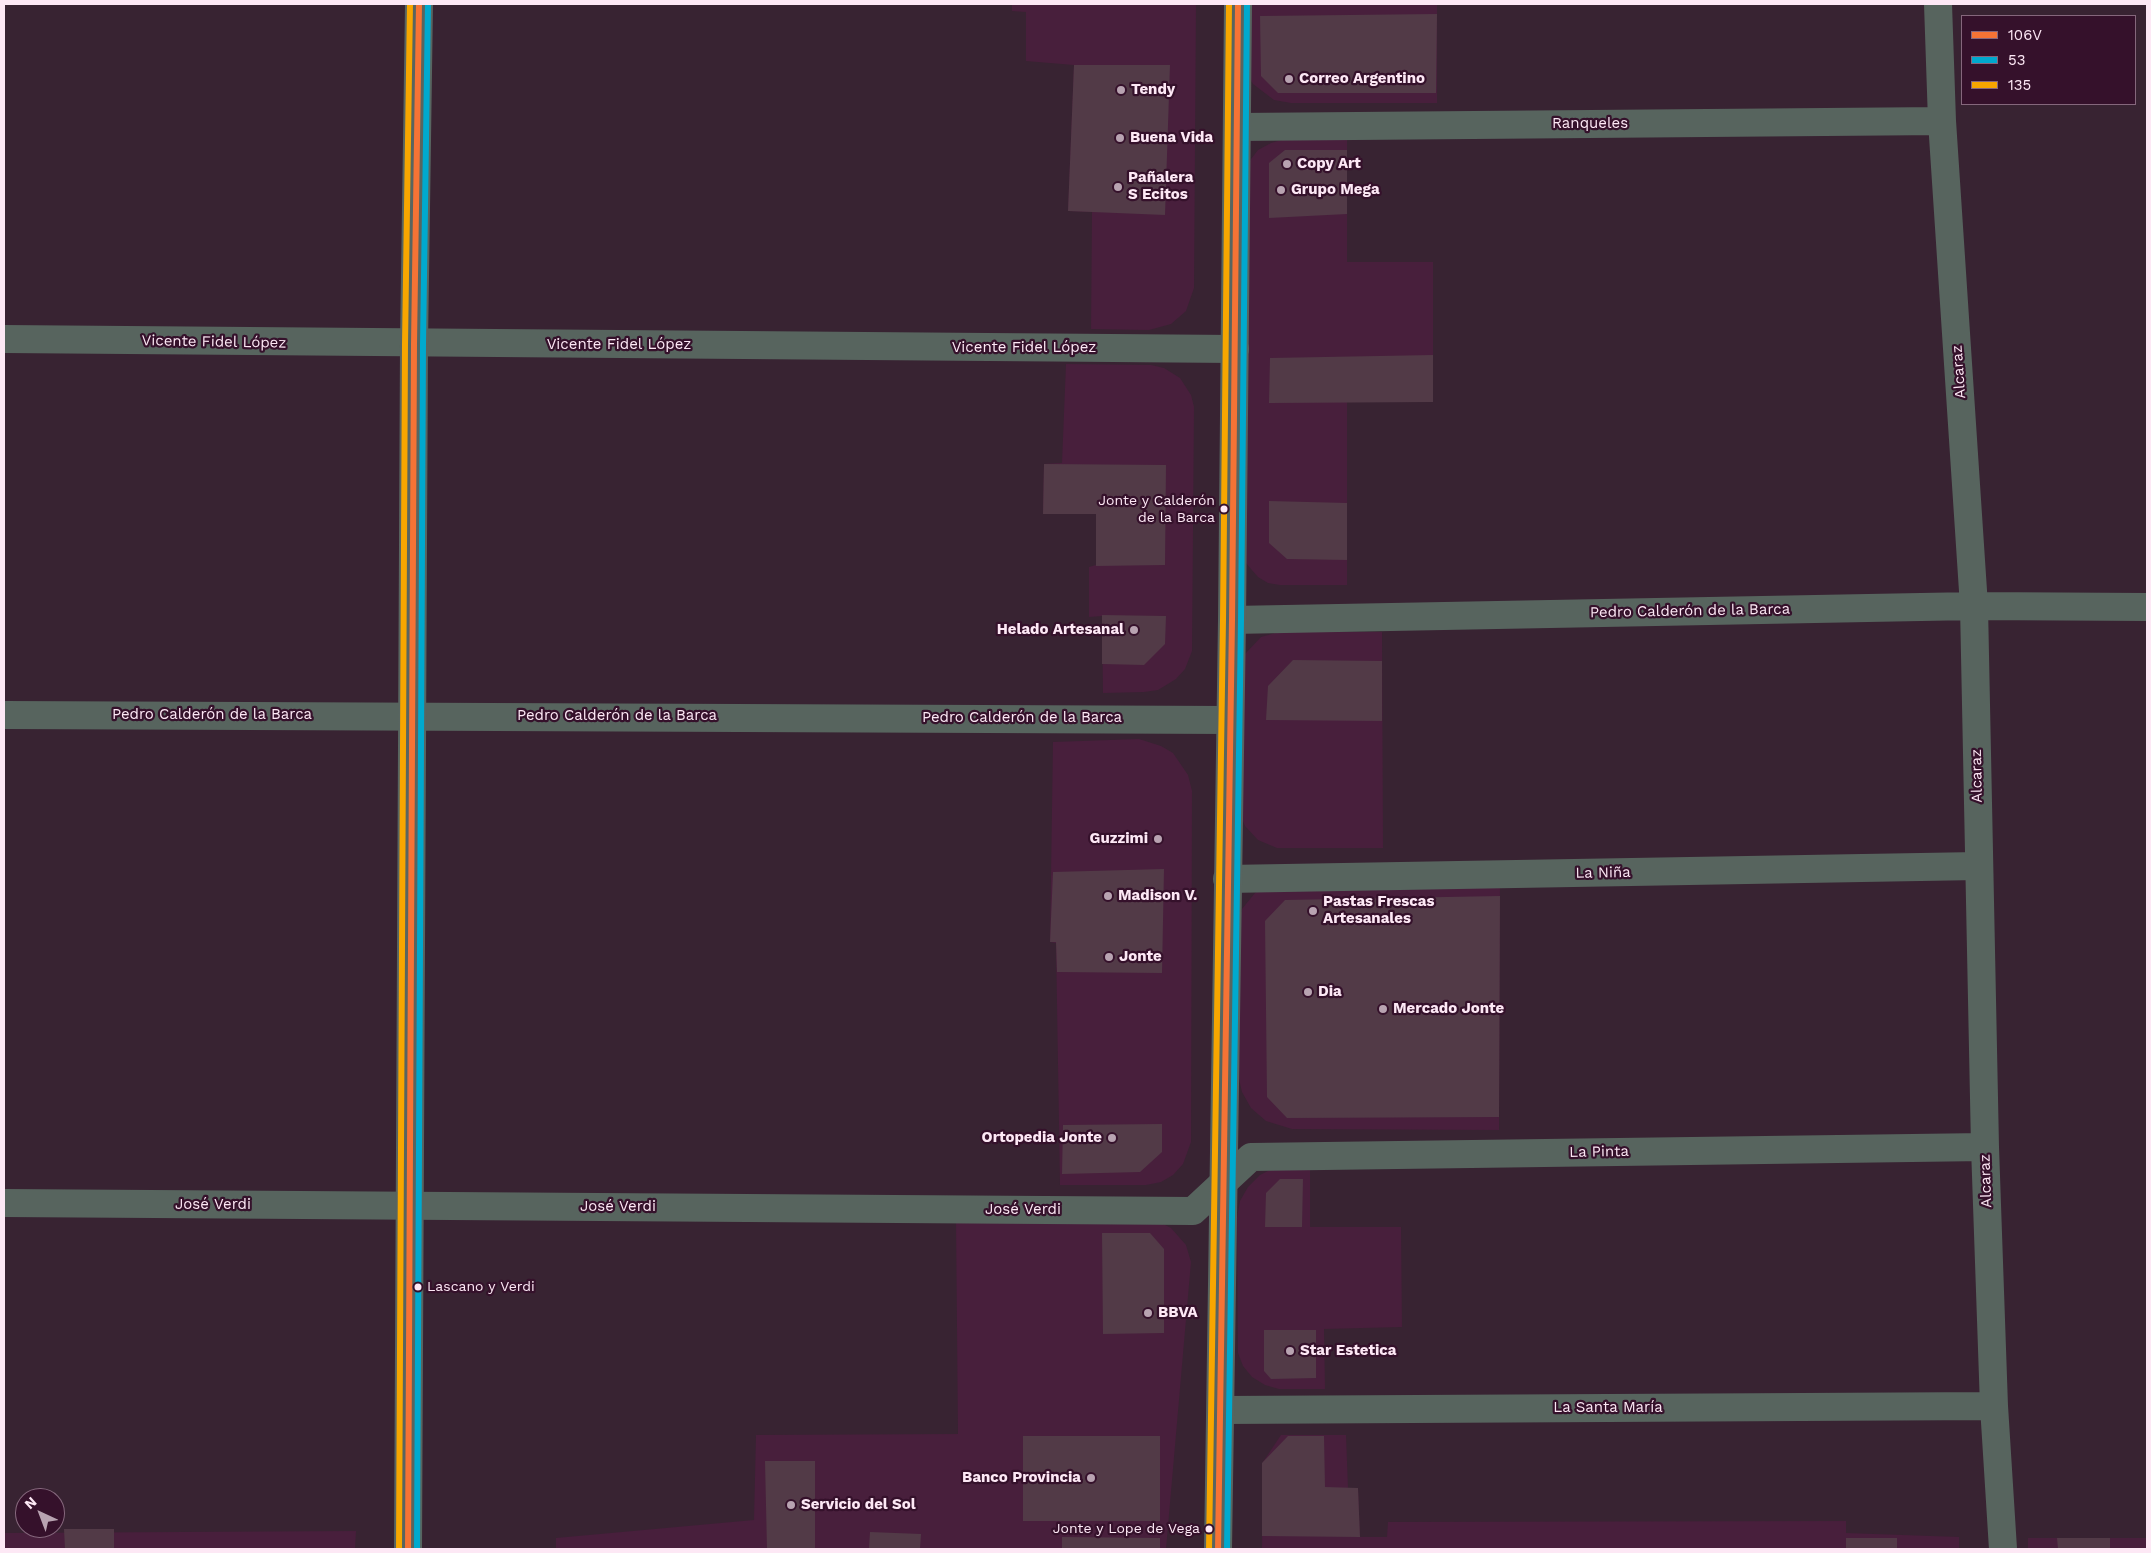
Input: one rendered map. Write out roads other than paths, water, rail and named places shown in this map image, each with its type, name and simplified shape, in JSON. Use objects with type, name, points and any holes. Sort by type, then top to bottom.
[{"type":"street","points":[[408,1549],[408,1206],[414,344],[419,4]]},
{"type":"street","points":[[1218,1549],[1222,1183],[1232,620],[1238,4]]},
{"type":"street","name":"Alcaraz","points":[[1938,4],[1942,122],[1974,606],[1985,1147],[1994,1406],[2003,1549]]},
{"type":"street","name":"Ranqueles","points":[[1238,127],[1942,122]]},
{"type":"street","name":"Vicente Fidel López","points":[[4,339],[414,344],[1235,349]]},
{"type":"street","name":"Pedro Calderón de la Barca","points":[[1232,620],[1974,606],[2147,607]]},
{"type":"street","name":"Pedro Calderón de la Barca","points":[[4,716],[412,715],[1230,720]]},
{"type":"street","name":"La Niña","points":[[1227,879],[1978,866]]},
{"type":"street","name":"La Pinta","points":[[1222,1183],[1251,1157],[1985,1147]]},
{"type":"street","name":"José Verdi","points":[[4,1203],[1193,1211],[1222,1183]]},
{"type":"street","name":"La Santa María","points":[[1221,1410],[1994,1406]]},
{"type":"place","name":"Correo Argentino","points":[[1289,79]]},
{"type":"place","name":"Tendy","points":[[1121,90]]},
{"type":"place","name":"Buena Vida","points":[[1120,138]]},
{"type":"place","name":"Copy Art","points":[[1287,164]]},
{"type":"place","name":"Pañalera S Ecitos","points":[[1118,187]]},
{"type":"place","name":"Grupo Mega","points":[[1281,190]]},
{"type":"place","name":"Jonte y Calderón de la Barca","points":[[1224,509]]},
{"type":"place","name":"Helado Artesanal","points":[[1134,630]]},
{"type":"place","name":"Guzzimi","points":[[1158,839]]},
{"type":"place","name":"Madison V.","points":[[1108,896]]},
{"type":"place","name":"Pastas Frescas Artesanales","points":[[1313,911]]},
{"type":"place","name":"Jonte","points":[[1109,957]]},
{"type":"place","name":"Dia","points":[[1308,992]]},
{"type":"place","name":"Mercado Jonte","points":[[1383,1009]]},
{"type":"place","name":"Ortopedia Jonte","points":[[1112,1138]]},
{"type":"place","name":"Lascano y Verdi","points":[[418,1287]]},
{"type":"place","name":"BBVA","points":[[1148,1313]]},
{"type":"place","name":"Star Estetica","points":[[1290,1351]]},
{"type":"place","name":"Banco Provincia","points":[[1091,1478]]},
{"type":"place","name":"Servicio del Sol","points":[[791,1505]]},
{"type":"place","name":"Jonte y Lope de Vega","points":[[1209,1529]]}]
